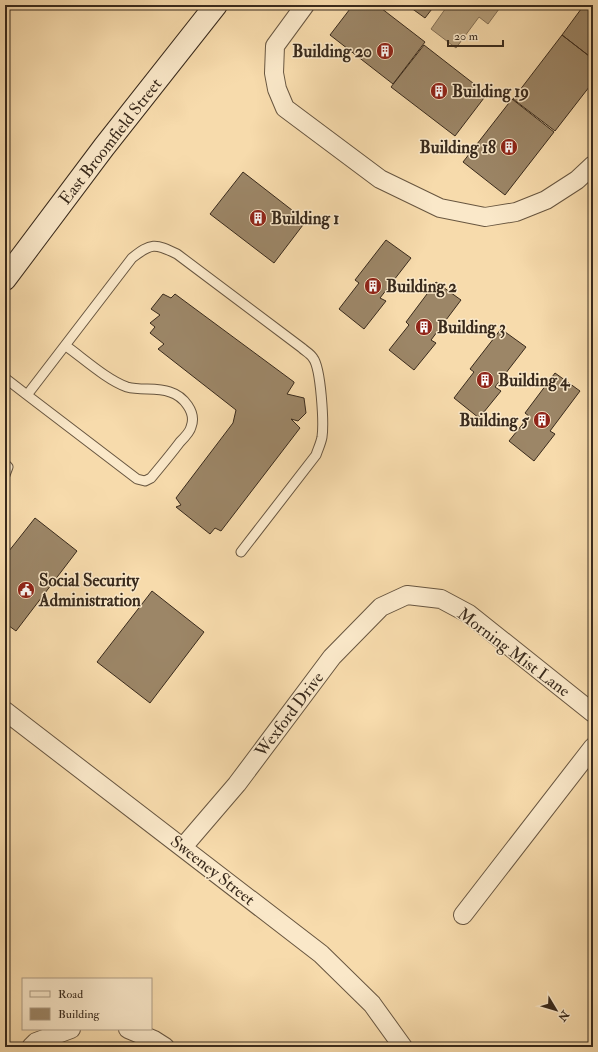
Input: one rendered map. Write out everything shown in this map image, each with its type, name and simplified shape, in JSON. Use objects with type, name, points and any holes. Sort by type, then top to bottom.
[{"type":"main road","name":"East Broomfield Street","points":[[5,279],[100,153],[216,5]]},
{"type":"street","points":[[305,5],[275,46],[274,69],[277,89],[285,108],[380,180],[440,208],[485,217],[516,212],[546,200],[577,180],[593,165]]},
{"type":"street","name":"Morning Mist Lane","points":[[407,595],[442,599],[469,614],[593,713]]},
{"type":"street","name":"Wexford Drive","points":[[183,847],[237,784],[332,656],[381,608],[407,595]]},
{"type":"street","name":"Sweeney Street","points":[[5,711],[321,954],[372,1004],[403,1047]]},
{"type":"street","points":[[463,915],[593,747]]},
{"type":"street","points":[[31,1047],[36,1042],[68,1030]]},
{"type":"street","points":[[130,1030],[154,1040],[165,1047]]},
{"type":"lane","points":[[27,395],[132,258],[144,248],[154,245],[164,247],[177,254],[313,358],[317,366],[322,408],[322,436],[320,445],[316,454],[241,552]]},
{"type":"lane","points":[[5,378],[137,479],[145,481],[151,478],[191,428],[193,417],[188,406],[180,398],[170,392],[140,390],[116,382],[66,346]]},
{"type":"lane","points":[[5,464],[8,467],[5,475]]},
{"type":"shaded area","points":[[448,5],[502,5],[488,24],[479,17],[456,48],[431,29]]},
{"type":"building","name":"Building 20","points":[[353,5],[377,5],[425,42],[393,84],[330,35]]},
{"type":"building","points":[[407,5],[435,5],[425,18]]},
{"type":"building","points":[[584,5],[593,5],[593,59],[562,35]]},
{"type":"building","points":[[562,35],[593,59],[593,82],[555,131],[513,99]]},
{"type":"building","name":"Building 19","points":[[424,45],[487,94],[455,136],[391,87]]},
{"type":"building","name":"Building 18","points":[[512,99],[554,132],[505,195],[463,162]]},
{"type":"building","name":"Building 1","points":[[243,172],[306,221],[274,263],[210,214]]},
{"type":"building","name":"Building 2","points":[[386,240],[411,258],[380,298],[386,301],[364,329],[339,309],[359,283],[355,280]]},
{"type":"building","name":"Building 3","points":[[436,282],[461,300],[431,340],[436,343],[414,370],[389,350],[409,325],[406,322]]},
{"type":"building","points":[[163,294],[171,298],[175,294],[294,382],[287,394],[304,398],[306,413],[298,421],[291,419],[300,428],[221,531],[215,528],[210,534],[176,507],[181,505],[176,498],[233,423],[236,410],[158,349],[164,344],[150,333],[155,327],[150,323],[160,315],[151,309]]},
{"type":"building","name":"Building 4","points":[[501,329],[526,347],[495,387],[501,391],[479,418],[454,398],[474,372],[470,369]]},
{"type":"building","name":"Building 5","points":[[555,373],[580,391],[550,431],[555,434],[534,461],[509,441],[529,416],[525,413]]},
{"type":"building","name":"Social Security Administration","points":[[35,518],[77,551],[16,631],[5,623],[5,556]]},
{"type":"building","points":[[152,591],[204,632],[150,703],[97,662]]},
{"type":"place","name":"Building 20","points":[[385,51]]},
{"type":"place","name":"Building 19","points":[[439,91]]},
{"type":"place","name":"Building 18","points":[[509,147]]},
{"type":"place","name":"Building 1","points":[[258,218]]},
{"type":"place","name":"Building 2","points":[[373,286]]},
{"type":"place","name":"Building 3","points":[[424,327]]},
{"type":"place","name":"Building 4","points":[[485,380]]},
{"type":"place","name":"Building 5","points":[[542,420]]},
{"type":"place","name":"Social Security Administration","points":[[26,590]]}]
